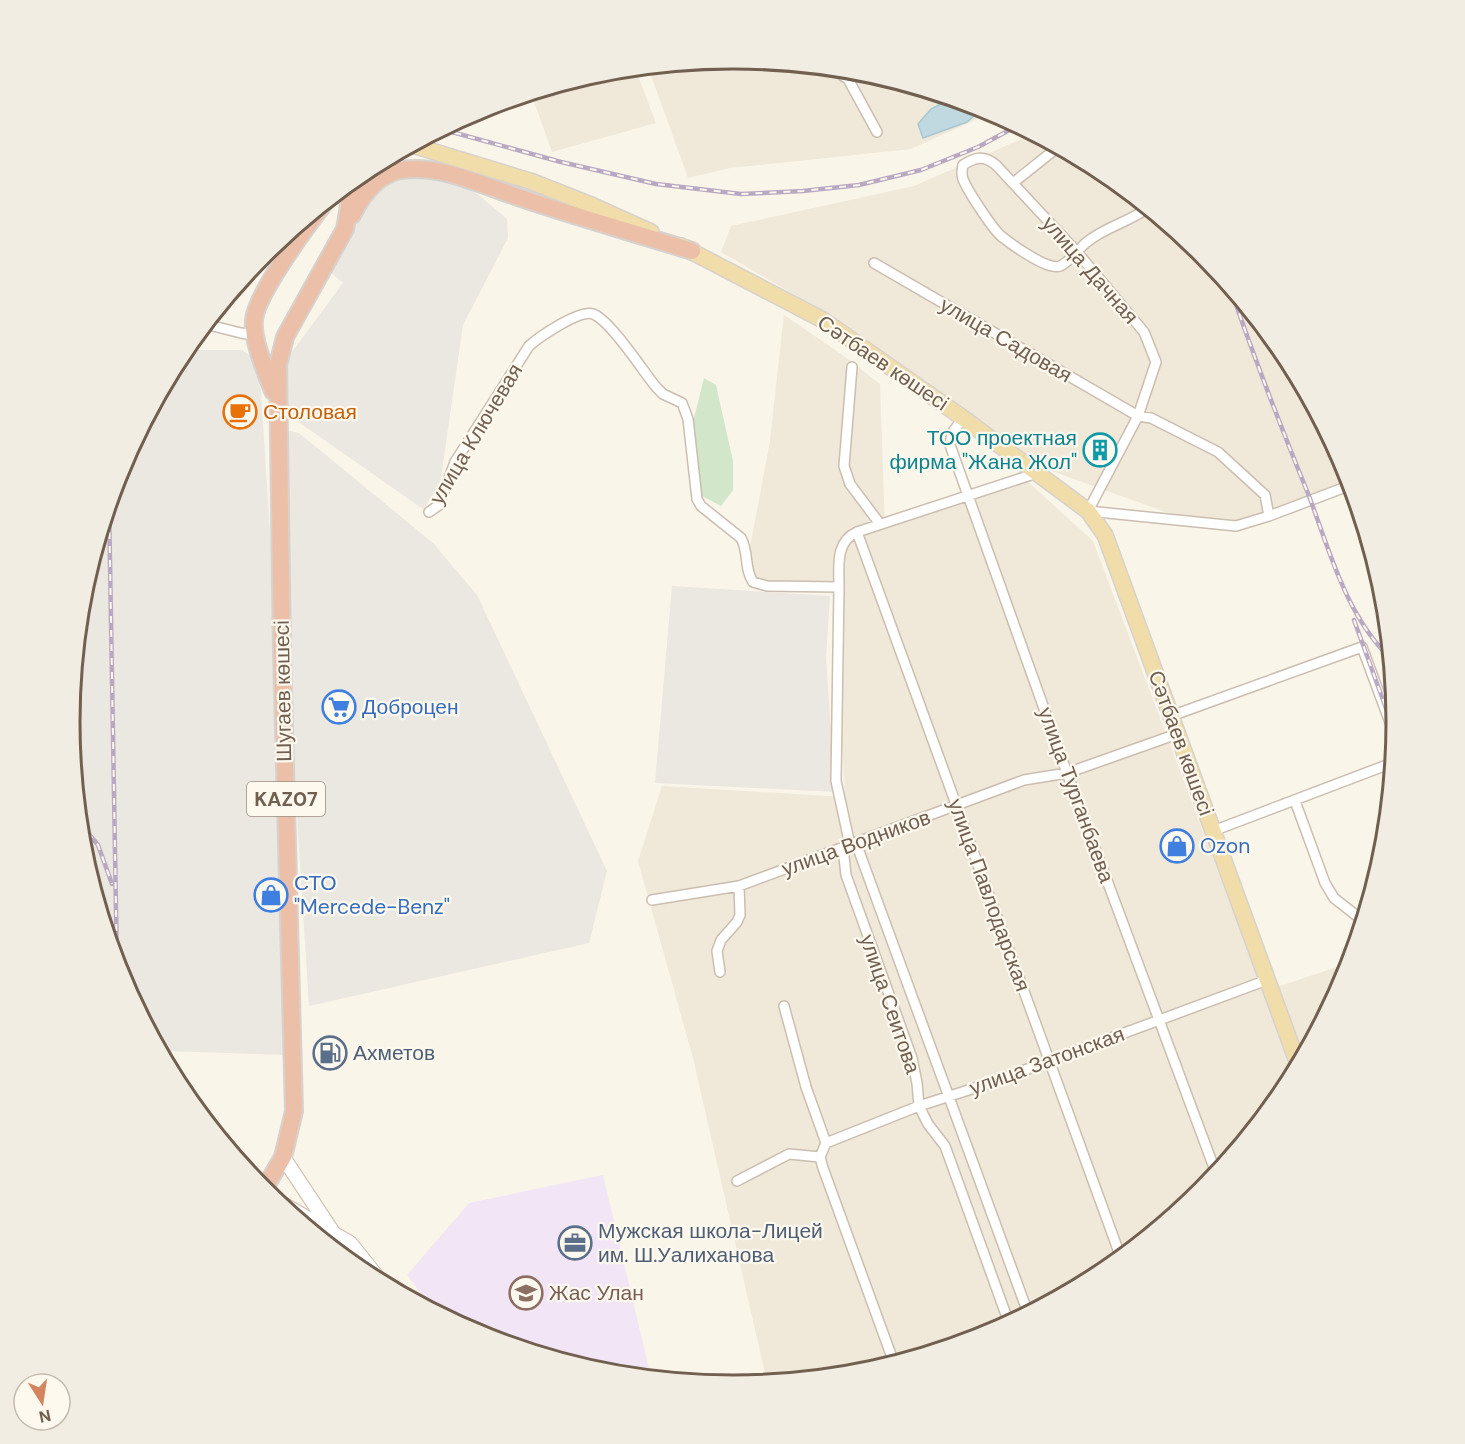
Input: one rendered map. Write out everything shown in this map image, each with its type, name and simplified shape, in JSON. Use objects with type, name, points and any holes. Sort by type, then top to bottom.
[{"type":"highway","points":[[345,229],[366,192],[387,175],[401,170],[441,171],[692,251]]},
{"type":"highway","name":"Шугаев көшесі","points":[[269,1182],[284,1157],[294,1111],[278,365],[285,337],[345,229],[351,192]]},
{"type":"highway","name":"KAZ07","points":[[329,209],[337,211],[344,217],[345,229]]},
{"type":"highway","name":"Шугаев көшесі","points":[[277,401],[254,335],[254,321],[256,309],[271,280],[305,228]]},
{"type":"highway","points":[[254,335],[267,343],[277,343],[285,337]]},
{"type":"main road","name":"Сәтбаев көшесі","points":[[421,148],[530,181],[591,205],[692,251],[823,320],[963,417],[1088,511],[1106,536],[1294,1054]]},
{"type":"main road","points":[[284,1157],[333,1233]]},
{"type":"main road","points":[[311,1220],[350,1243],[365,1261]]},
{"type":"street","points":[[849,80],[877,132]]},
{"type":"street","points":[[1013,183],[1052,152]]},
{"type":"street","name":"улица Дачная","points":[[1077,252],[1062,266],[1052,267],[999,234],[963,179],[963,165],[980,157],[989,159],[1077,252],[1144,332],[1156,362],[1138,416]]},
{"type":"street","points":[[1077,252],[1089,240],[1140,212]]},
{"type":"street","name":"улица Садовая","points":[[874,263],[1138,416],[1151,418],[1218,452],[1265,495],[1269,516]]},
{"type":"street","name":"улица Ключевая","points":[[429,512],[439,505],[454,462],[529,346],[539,336],[583,313],[592,313],[605,321],[663,394],[682,403],[688,419],[697,500],[701,506],[741,538],[745,545],[748,575],[753,582],[767,586],[839,587]]},
{"type":"street","points":[[213,326],[254,335]]},
{"type":"street","points":[[852,368],[844,466],[850,484],[880,524]]},
{"type":"street","points":[[1138,416],[1088,511],[1236,526],[1342,488]]},
{"type":"street","name":"улица Турганбаева","points":[[963,417],[952,433],[950,445],[1067,773],[1213,1164]]},
{"type":"street","points":[[857,532],[1037,473]]},
{"type":"street","name":"улица Сеитова","points":[[857,532],[844,541],[841,550],[839,587],[836,781],[850,846],[948,1096],[1025,1306]]},
{"type":"street","name":"улица Павлодарская","points":[[857,532],[1118,1249]]},
{"type":"street","points":[[1171,716],[1362,647],[1385,710]]},
{"type":"street","name":"улица Водников","points":[[652,900],[739,886],[1024,780],[1067,773],[1177,734]]},
{"type":"street","points":[[1213,831],[1384,766]]},
{"type":"street","points":[[1295,801],[1325,883],[1334,898],[1356,915]]},
{"type":"street","name":"улица Сеитова","points":[[850,846],[846,875],[912,1058],[919,1106],[928,1124],[945,1146],[1007,1314]]},
{"type":"street","points":[[720,972],[717,951],[721,940],[737,922],[740,915],[739,886]]},
{"type":"street","name":"улица Затонская","points":[[826,1143],[919,1106],[1050,1061],[1267,980]]},
{"type":"street","points":[[784,1006],[806,1088],[826,1143],[820,1157],[891,1355]]},
{"type":"street","points":[[737,1181],[783,1156],[795,1154],[820,1157]]},
{"type":"shaded area","points":[[732,69],[775,70],[818,75],[902,91],[980,118],[911,149],[730,168],[688,178],[651,75],[690,70]]},
{"type":"shaded area","points":[[638,76],[656,123],[552,152],[534,101],[563,91]]},
{"type":"shaded area","points":[[1024,138],[1095,179],[1163,231],[1194,260],[1251,324],[1298,396],[1318,433],[1342,488],[1240,525],[1174,515],[1046,469],[814,306],[721,252],[731,226],[914,186]]},
{"type":"shaded area","points":[[403,177],[441,178],[475,192],[507,219],[508,238],[463,325],[440,484],[423,509],[283,411],[286,360],[343,283],[329,271],[374,192]]},
{"type":"shaded area","points":[[784,315],[880,384],[885,529],[1027,481],[1093,541],[1291,1060],[1251,1120],[1194,1184],[1130,1240],[1059,1288],[982,1325],[902,1353],[818,1369],[765,1374],[693,1058],[638,861],[662,786],[845,797],[838,666],[844,593],[744,579],[770,441]]},
{"type":"shaded area","points":[[196,350],[242,350],[259,362],[284,746],[286,1055],[169,1051],[129,972],[114,932],[92,849],[81,765],[81,679],[85,637],[92,595],[114,512],[129,472],[167,395]]},
{"type":"shaded area","points":[[286,430],[299,433],[433,543],[477,595],[607,871],[589,943],[309,1006],[295,783],[285,517]]},
{"type":"shaded area","points":[[672,586],[830,596],[826,658],[835,792],[655,783]]},
{"type":"shaded area","points":[[1338,967],[1298,1048],[1274,988]]},
{"type":"shaded area","name":"Жас Улан","points":[[603,1175],[649,1369],[563,1353],[483,1325],[424,1297],[407,1275],[469,1203]]},
{"type":"green space","points":[[704,378],[716,385],[733,461],[733,490],[721,506],[698,494],[691,430]]},
{"type":"water","points":[[941,104],[974,116],[967,122],[923,138],[918,124],[931,109]]},
{"type":"railway","points":[[453,132],[561,162],[656,184],[741,194],[859,185],[921,170],[978,147],[1009,131]]},
{"type":"railway","points":[[1237,308],[1332,561],[1351,603],[1381,648]]},
{"type":"railway","points":[[109,528],[117,939]]},
{"type":"railway","points":[[1354,620],[1385,706]]},
{"type":"railway","points":[[90,835],[98,845],[112,884]]},
{"type":"place","name":"Столовая","points":[[240,412]]},
{"type":"place","name":"ТОО проектная фирма \"Жана Жол\"","points":[[1100,450]]},
{"type":"place","name":"Доброцен","points":[[339,707]]},
{"type":"place","name":"Ozon","points":[[1177,846]]},
{"type":"place","name":"СТО \"Mercede-Benz\"","points":[[271,895]]},
{"type":"place","name":"Ахметов","points":[[330,1053]]},
{"type":"place","name":"Мужская школа-Лицей им. Ш.Уалиханова","points":[[575,1243]]},
{"type":"place","name":"Жас Улан","points":[[526,1293]]}]
